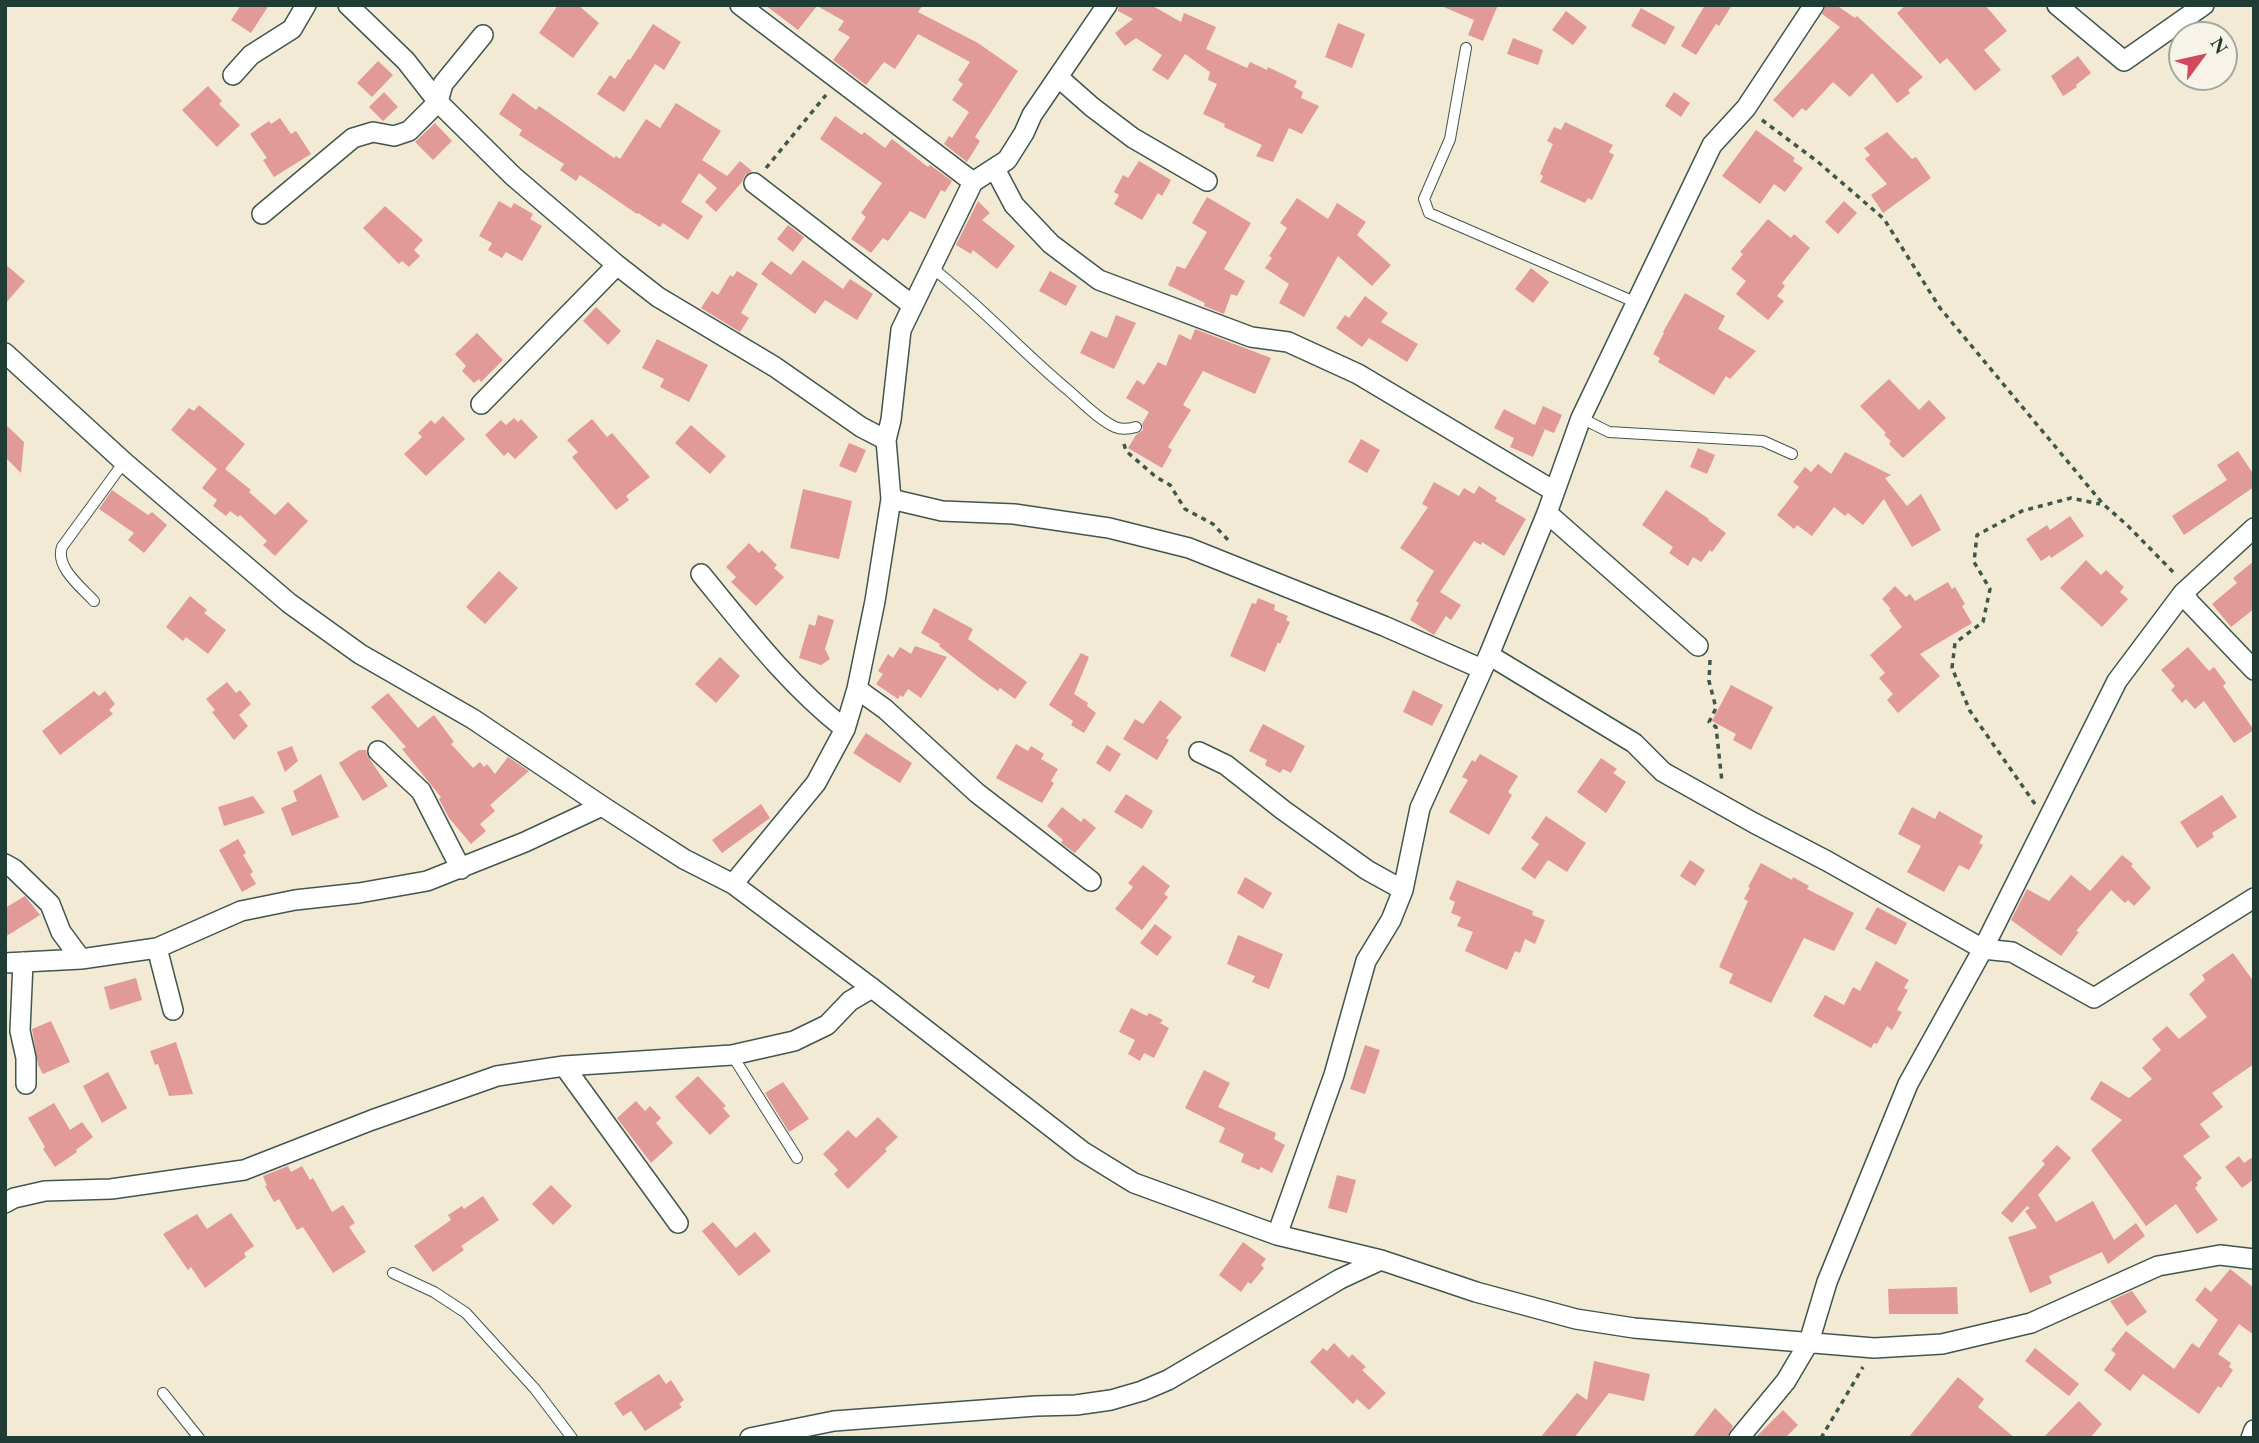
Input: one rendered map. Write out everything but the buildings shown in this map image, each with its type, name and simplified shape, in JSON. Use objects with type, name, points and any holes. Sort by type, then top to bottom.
[{"type":"street","points":[[233,75],[251,55],[292,29],[306,5]]},
{"type":"street","points":[[348,5],[406,61],[438,102],[513,176],[617,265],[658,297],[775,367],[861,427],[886,440]]},
{"type":"street","points":[[740,5],[973,182]]},
{"type":"street","points":[[733,884],[816,783],[845,729],[857,689],[876,601],[891,499],[886,440],[891,420],[901,330],[912,304],[973,182],[1007,160],[1032,115],[1107,5]]},
{"type":"street","points":[[1277,1235],[1334,1074],[1366,961],[1391,920],[1403,890],[1420,808],[1547,513],[1581,418],[1712,145],[1746,108],[1814,5]]},
{"type":"street","points":[[2057,5],[2124,61],[2204,5]]},
{"type":"street","points":[[262,214],[353,138],[373,132],[394,136],[409,131],[438,102],[443,84],[483,35]]},
{"type":"street","points":[[1058,77],[1133,138],[1207,181]]},
{"type":"street","points":[[995,169],[1014,205],[1051,244],[1099,280],[1251,337],[1288,342],[1311,352],[1358,374],[1554,491]]},
{"type":"street","points":[[754,183],[912,304]]},
{"type":"street","points":[[481,404],[617,265]]},
{"type":"street","points":[[5,353],[124,462],[289,603],[360,654],[473,719],[684,859],[733,884],[1082,1151],[1134,1183],[1277,1235],[1381,1260],[1476,1292],[1576,1319],[1634,1328],[1874,1348],[1942,1344],[2031,1323],[2158,1266],[2220,1255],[2254,1259]]},
{"type":"street","points":[[891,499],[942,511],[1014,514],[1110,527],[1156,538],[1189,548],[1384,626],[1485,662],[1634,743],[1663,772],[1983,949],[2011,952],[2094,998],[2254,898]]},
{"type":"street","points":[[1547,513],[1699,646]]},
{"type":"street","points":[[1739,1438],[1786,1381],[1809,1342],[1827,1282],[1908,1084],[1983,949],[2117,681],[2183,593],[2254,528]]},
{"type":"street","points":[[701,574],[767,655],[813,704],[845,729]]},
{"type":"street","points":[[2183,593],[2254,670]]},
{"type":"street","points":[[857,689],[885,709],[977,793],[1091,881]]},
{"type":"street","points":[[378,751],[421,791],[461,869]]},
{"type":"street","points":[[1199,752],[1226,765],[1367,870],[1403,890]]},
{"type":"street","points":[[26,1084],[26,1058],[20,1031],[14,962],[81,959],[157,948],[241,911],[295,900],[359,893],[427,881],[461,869],[602,806]]},
{"type":"street","points":[[5,864],[14,869],[50,904],[61,932],[81,959]]},
{"type":"street","points":[[157,948],[173,1010]]},
{"type":"street","points":[[5,1203],[14,1198],[45,1191],[111,1189],[244,1170],[372,1120],[497,1076],[564,1066],[732,1055],[794,1041],[827,1025],[850,1001],[872,988]]},
{"type":"street","points":[[564,1066],[678,1223]]},
{"type":"street","points":[[750,1438],[834,1421],[1023,1406],[1076,1405],[1121,1397],[1142,1391],[1199,1364],[1340,1279],[1381,1260]]},
{"type":"street","points":[[2251,1438],[2254,1430]]},
{"type":"lane","points":[[1466,48],[1450,138],[1424,199],[1429,213],[1637,303]]},
{"type":"lane","points":[[931,267],[964,293],[1035,362],[1092,411],[1115,427],[1136,427]]},
{"type":"lane","points":[[1581,418],[1609,432],[1763,441],[1792,454]]},
{"type":"lane","points":[[94,601],[61,564],[59,555],[62,547],[124,462]]},
{"type":"lane","points":[[732,1055],[797,1158]]},
{"type":"lane","points":[[393,1273],[434,1292],[467,1313],[535,1389],[572,1438]]},
{"type":"lane","points":[[163,1393],[199,1438]]},
{"type":"path","points":[[754,183],[838,80]]},
{"type":"path","points":[[1746,108],[1818,162],[1884,219],[1940,308],[2103,504],[2177,577],[2183,593]]},
{"type":"path","points":[[1115,427],[1126,451],[1156,477],[1170,485],[1185,509],[1213,524],[1229,542]]},
{"type":"path","points":[[2046,820],[1970,711],[1952,668],[1955,643],[1983,622],[1986,611],[1990,589],[1974,562],[1977,535],[2022,511],[2071,498],[2103,504]]},
{"type":"path","points":[[1699,646],[1710,657],[1709,681],[1716,708],[1709,722],[1716,727],[1723,788]]},
{"type":"path","points":[[1821,1438],[1874,1348]]}]
